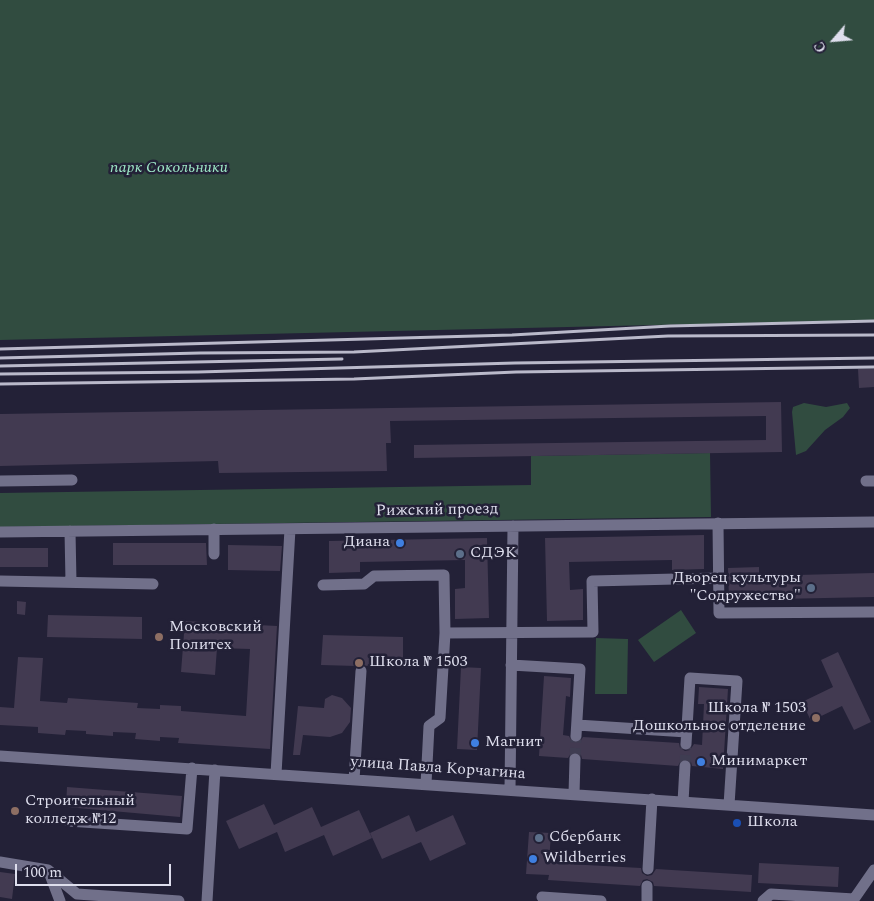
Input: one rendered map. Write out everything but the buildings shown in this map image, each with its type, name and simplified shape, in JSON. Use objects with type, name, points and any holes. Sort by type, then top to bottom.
[{"type":"street","points":[[0,481],[72,480]]},
{"type":"street","name":"Рижский проезд","points":[[0,532],[874,522]]},
{"type":"street","points":[[718,523],[719,613],[874,612]]},
{"type":"street","points":[[510,790],[512,526]]},
{"type":"street","points":[[276,774],[290,528]]},
{"type":"street","points":[[214,529],[214,554]]},
{"type":"street","points":[[70,531],[71,582]]},
{"type":"street","points":[[323,585],[364,584],[374,576],[444,575],[445,633],[440,718],[429,726],[426,784]]},
{"type":"street","points":[[445,633],[593,632],[592,581],[718,578]]},
{"type":"street","points":[[0,581],[153,584]]},
{"type":"street","points":[[511,665],[580,669],[576,731],[687,738],[690,678],[736,681],[729,805]]},
{"type":"street","points":[[354,780],[361,671]]},
{"type":"street","name":"улица Павла Корчагина","points":[[0,756],[874,814]]},
{"type":"street","points":[[574,794],[575,759]]},
{"type":"street","points":[[683,802],[685,766]]},
{"type":"street","points":[[68,821],[187,829],[192,768]]},
{"type":"street","points":[[207,901],[215,770]]},
{"type":"street","points":[[648,869],[652,799]]},
{"type":"street","points":[[0,862],[48,870],[77,894],[179,901]]},
{"type":"street","points":[[48,870],[60,901]]},
{"type":"street","points":[[763,901],[771,894],[854,900],[874,870]]},
{"type":"street","points":[[647,886],[647,901]]},
{"type":"street","points":[[542,897],[601,901]]},
{"type":"green space","name":"парк Сокольники","points":[[0,0],[874,0],[874,320],[0,340]]},
{"type":"green space","points":[[804,403],[826,407],[847,403],[850,408],[843,417],[825,430],[806,451],[796,455],[792,412],[793,407]]},
{"type":"green space","points":[[710,453],[711,517],[0,527],[0,493],[531,485],[531,456]]},
{"type":"green space","points":[[681,610],[696,633],[654,662],[638,640]]},
{"type":"green space","points":[[596,638],[628,639],[627,694],[595,694]]},
{"type":"tunnel","points":[[575,759],[576,736]]},
{"type":"tunnel","points":[[685,766],[686,744]]},
{"type":"railway","points":[[0,349],[512,335],[670,326],[874,321]]},
{"type":"railway","points":[[0,358],[200,353],[354,352],[668,336],[874,335]]},
{"type":"railway","points":[[0,374],[198,372],[515,363],[874,358]]},
{"type":"railway","points":[[0,366],[342,359]]},
{"type":"railway","points":[[0,384],[354,379],[516,372],[874,367]]},
{"type":"place","name":"Диана","points":[[400,543]]},
{"type":"place","name":"СДЭК","points":[[460,554]]},
{"type":"place","name":"Дворец культуры \"Содружество\"","points":[[811,588]]},
{"type":"place","name":"Московский Политех","points":[[159,637]]},
{"type":"place","name":"Школа № 1503","points":[[359,663]]},
{"type":"place","name":"Школа № 1503 Дошкольное отделение","points":[[816,718]]},
{"type":"place","name":"Магнит","points":[[475,743]]},
{"type":"place","name":"Минимаркет","points":[[701,762]]},
{"type":"place","name":"Строительный колледж №12","points":[[15,811]]},
{"type":"place","name":"Школа","points":[[737,823]]},
{"type":"place","name":"Сбербанк","points":[[539,838]]},
{"type":"place","name":"Wildberries","points":[[533,859]]}]
